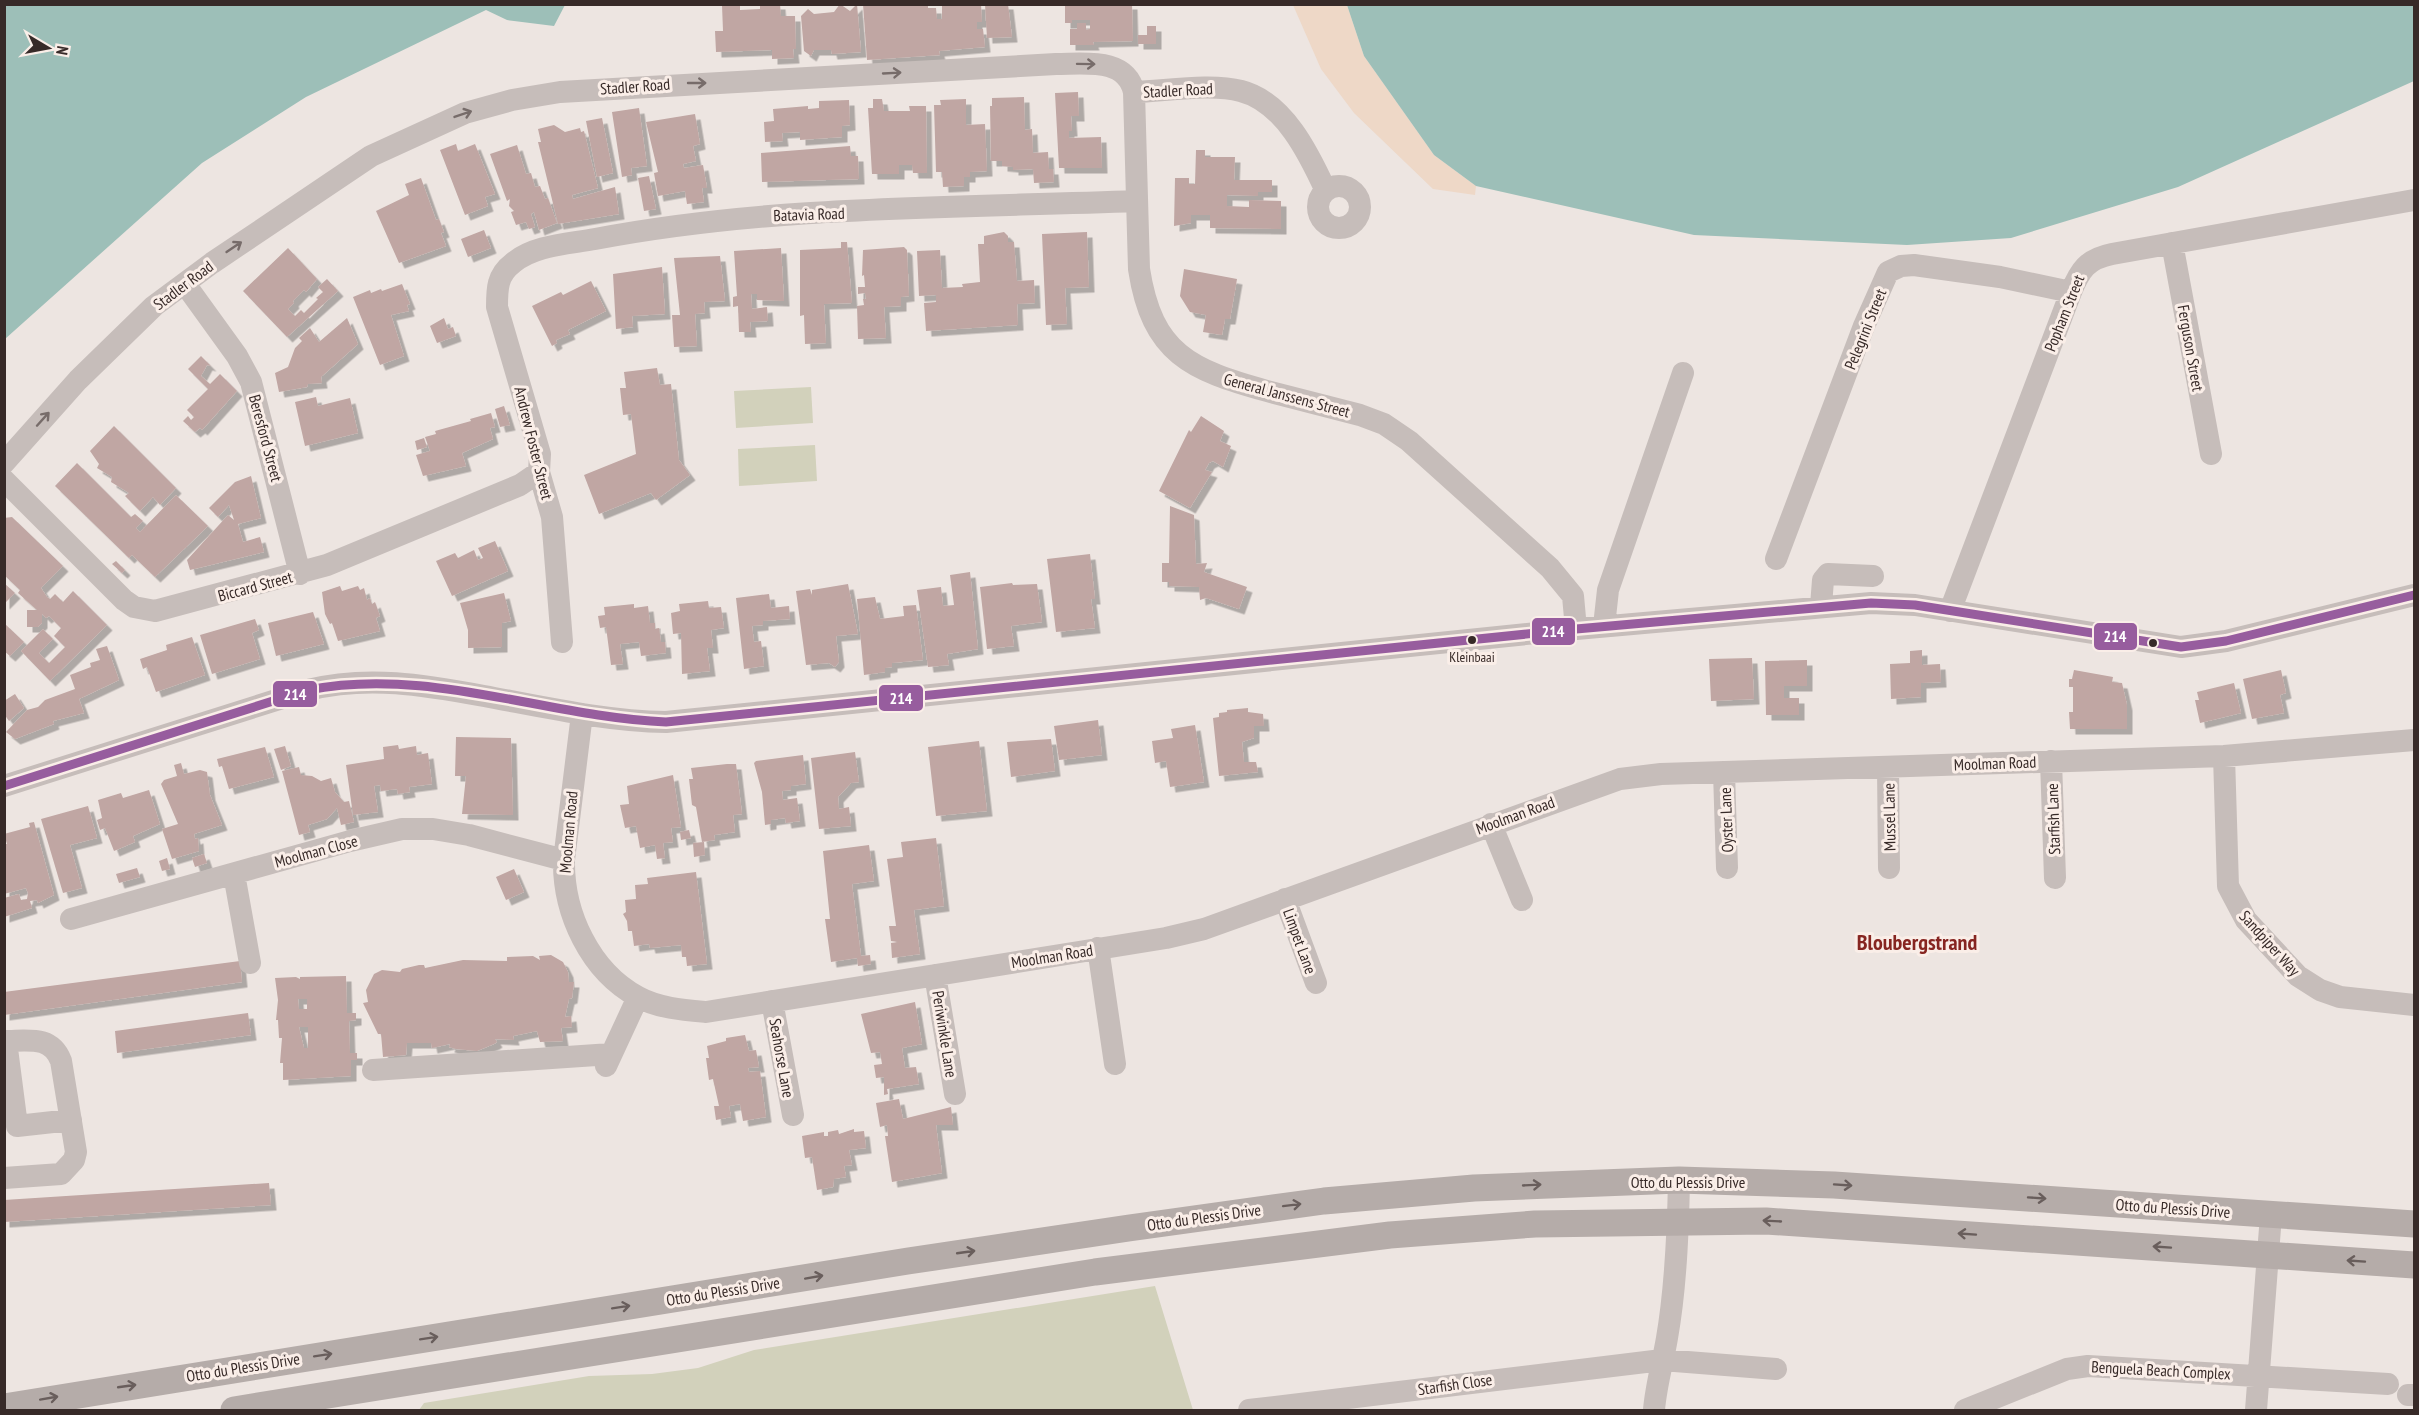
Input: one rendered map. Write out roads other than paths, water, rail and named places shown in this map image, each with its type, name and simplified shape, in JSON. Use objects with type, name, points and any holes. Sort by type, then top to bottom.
[{"type":"main road","name":"Otto du Plessis Drive","points":[[4,1407],[1088,1234],[1262,1208],[1388,1194],[1528,1185],[1679,1180],[1834,1185],[2415,1224]]},
{"type":"main road","points":[[234,1410],[1095,1272],[1390,1235],[1535,1224],[1766,1221],[2415,1265]]},
{"type":"main road","points":[[1088,1234],[1095,1272]]},
{"type":"main road","points":[[371,1347],[377,1388]]},
{"type":"street","name":"Stadler Road","points":[[4,463],[78,380],[154,306],[370,156],[465,113],[512,100],[560,92],[663,84],[1068,64],[1113,67],[1131,80],[1134,92],[1223,88],[1257,97],[1271,106],[1296,136],[1313,163],[1326,191]]},
{"type":"street","name":"General Janssens Street","points":[[1134,92],[1139,269],[1143,298],[1161,335],[1181,357],[1194,367],[1216,376],[1384,424],[1409,441],[1556,574],[1573,596],[1576,629]]},
{"type":"street","name":"Popham Street","points":[[1950,611],[2080,270],[2098,257],[2415,200]]},
{"type":"street","name":"Batavia Road","points":[[497,283],[513,262],[545,249],[629,233],[760,216],[1136,201]]},
{"type":"street","name":"Ferguson Street","points":[[2172,243],[2211,454]]},
{"type":"street","name":"Pelegrini Street","points":[[1776,559],[1864,326],[1888,272],[1901,266],[1914,265],[2000,277],[2071,292]]},
{"type":"street","name":"Andrew Foster Street","points":[[497,283],[497,307],[540,454],[539,472],[552,517],[562,642]]},
{"type":"street","name":"Beresford Street","points":[[185,284],[237,356],[254,389],[300,574]]},
{"type":"street","points":[[1604,626],[1608,590],[1683,373]]},
{"type":"street","name":"Biccard Street","points":[[4,480],[124,600],[145,610],[166,609],[327,565],[520,485],[539,472]]},
{"type":"street","points":[[1821,606],[1823,580],[1828,574],[1873,576]]},
{"type":"street","points":[[4,786],[308,690],[347,682],[412,684],[582,714],[652,722],[692,721],[1604,626],[1821,606],[1889,603],[2181,647],[2226,640],[2415,595]]},
{"type":"street","name":"Moolman Road","points":[[582,714],[564,860],[563,882],[568,907],[581,936],[598,963],[638,997],[678,1010],[706,1012],[1166,938],[1204,929],[1620,779],[1724,772],[2224,756],[2415,740]]},
{"type":"street","name":"Sandpiper Way","points":[[2224,756],[2228,885],[2246,920],[2298,976],[2320,990],[2340,998],[2415,1005]]},
{"type":"street","name":"Starfish Lane","points":[[2051,760],[2055,878]]},
{"type":"street","name":"Mussel Lane","points":[[1888,766],[1889,868]]},
{"type":"street","name":"Oyster Lane","points":[[1724,772],[1727,868]]},
{"type":"street","points":[[1491,824],[1522,900]]},
{"type":"street","name":"Moolman Close","points":[[72,919],[350,841],[402,830],[433,829],[469,835],[564,860]]},
{"type":"street","points":[[234,874],[250,963]]},
{"type":"street","name":"Limpet Lane","points":[[1285,899],[1316,983]]},
{"type":"street","points":[[1098,948],[1115,1064]]},
{"type":"street","name":"Periwinkle Lane","points":[[935,975],[955,1094]]},
{"type":"street","points":[[374,1070],[609,1061],[638,997]]},
{"type":"street","name":"Seahorse Lane","points":[[772,1001],[793,1115]]},
{"type":"street","points":[[4,1178],[61,1174],[69,1168],[76,1152],[71,1120],[56,1050],[48,1043],[37,1040],[5,1041],[11,1127],[71,1120]]},
{"type":"street","points":[[1654,1410],[1656,1383],[1667,1336],[1678,1222],[1679,1180]]},
{"type":"street","points":[[2256,1410],[2271,1215]]},
{"type":"street","name":"Starfish Close","points":[[1248,1410],[1662,1360],[1776,1369]]},
{"type":"street","name":"Benguela Beach Complex","points":[[1965,1410],[2067,1369],[2088,1365],[2258,1365],[2388,1384]]},
{"type":"water","points":[[5,4],[565,5],[554,26],[507,20],[486,10],[306,97],[202,163],[5,339]]},
{"type":"water","points":[[1347,5],[2414,5],[2414,81],[2178,187],[2011,238],[1907,245],[1694,235],[1476,186],[1434,155],[1364,56]]},
{"type":"place","name":"Kleinbaai","points":[[1472,640]]},
{"type":"district","name":"Bloubergstrand","points":[[1917,942]]}]
